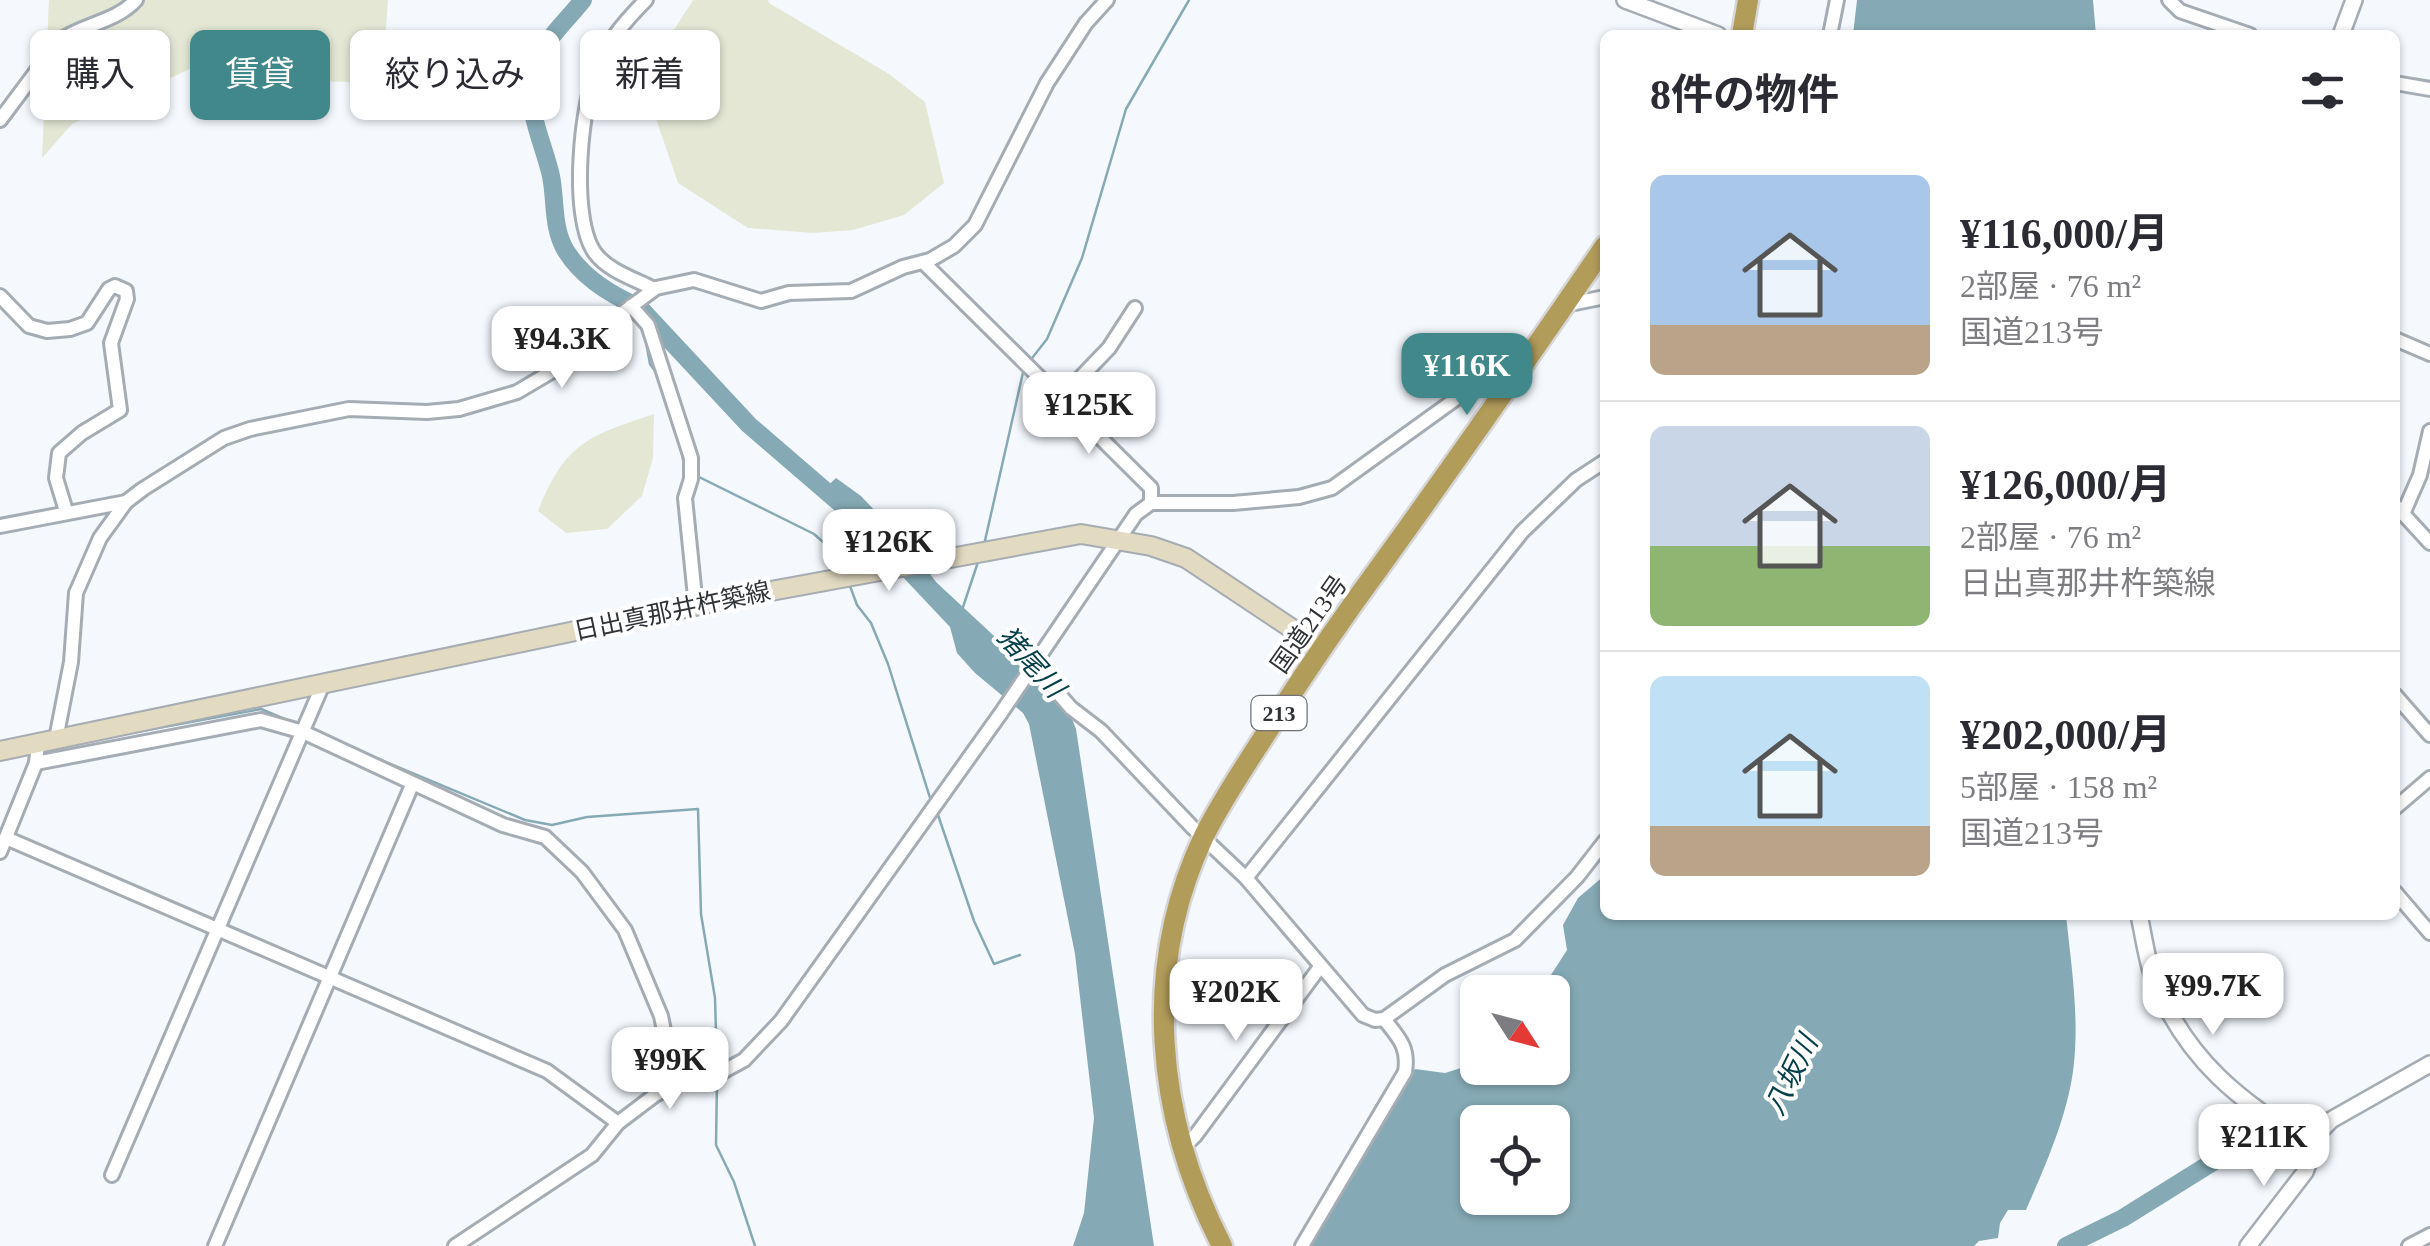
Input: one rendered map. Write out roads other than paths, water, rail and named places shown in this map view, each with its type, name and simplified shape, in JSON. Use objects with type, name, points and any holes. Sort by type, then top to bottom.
[{"type":"highway","points":[[1743,30],[1748,0]]},
{"type":"highway","name":"国道213号","points":[[1222,1246],[1190,1177],[1166,1082],[1164,1010],[1168,960],[1203,838],[1321,648],[1600,253]]},
{"type":"main road","name":"日出真那井杵築線","points":[[0,751],[696,606],[1082,534],[1120,539],[1186,558],[1321,648]]},
{"type":"street","points":[[0,120],[59,41],[71,32],[120,14],[136,0]]},
{"type":"street","points":[[646,0],[618,30],[600,60],[590,84],[579,149],[582,204],[592,250],[648,293]]},
{"type":"street","points":[[0,852],[47,741],[71,662],[76,593],[100,538],[126,502],[224,438],[250,429],[348,409],[458,409],[517,392],[561,366],[648,293],[694,280],[761,300],[789,293],[851,291],[923,262],[954,246],[974,225],[1047,83],[1086,23],[1107,0]]},
{"type":"street","points":[[1626,0],[1705,30]]},
{"type":"street","points":[[1831,30],[1837,0]]},
{"type":"street","points":[[2169,0],[2180,11],[2235,30]]},
{"type":"street","points":[[2343,30],[2354,0]]},
{"type":"street","points":[[2400,84],[2430,89]]},
{"type":"street","points":[[923,262],[1152,488],[1150,503]]},
{"type":"street","points":[[0,296],[30,326],[47,331],[70,329],[86,322],[109,289],[115,286],[126,291],[127,299],[111,344],[120,410],[82,433],[59,453],[56,478],[66,512]]},
{"type":"street","points":[[1565,305],[1600,298]]},
{"type":"street","points":[[630,306],[648,325],[691,458],[684,498],[696,606]]},
{"type":"street","points":[[1060,399],[1110,348],[1135,308]]},
{"type":"street","points":[[2400,341],[2430,354]]},
{"type":"street","points":[[455,1246],[592,1154],[618,1123],[675,1084],[717,1073],[744,1060],[781,1020],[927,817],[1136,514],[1150,503],[1299,498],[1332,488],[1457,398],[1526,362]]},
{"type":"street","points":[[2400,507],[2420,475],[2430,431]]},
{"type":"street","points":[[1246,878],[1522,532],[1576,480],[1600,463]]},
{"type":"street","points":[[0,526],[126,502]]},
{"type":"street","points":[[2400,510],[2430,543]]},
{"type":"street","points":[[1034,665],[1071,708],[1101,731],[1246,878],[1363,1015],[1374,1020],[1384,1019],[1445,975],[1515,940],[1600,847]]},
{"type":"street","points":[[112,1174],[323,684]]},
{"type":"street","points":[[2400,700],[2430,735]]},
{"type":"street","points":[[36,763],[253,720],[305,726],[412,785],[503,826],[544,837],[582,872],[621,923],[666,1034],[675,1084]]},
{"type":"street","points":[[2400,804],[2430,778]]},
{"type":"street","points":[[215,1246],[412,785]]},
{"type":"street","points":[[6,838],[547,1071],[618,1123]]},
{"type":"street","points":[[2400,898],[2430,933]]},
{"type":"street","points":[[2140,920],[2154,980],[2180,1032],[2203,1062],[2244,1102],[2308,1144],[2312,1156],[2305,1172],[2248,1246]]},
{"type":"street","points":[[1182,1148],[1195,1136],[1320,967]]},
{"type":"street","points":[[1302,1246],[1406,1072],[1405,1046],[1384,1019]]},
{"type":"street","points":[[2308,1144],[2331,1120],[2430,1064]]},
{"type":"street","points":[[2409,1246],[2430,1234]]},
{"type":"water","points":[[1857,0],[2093,0],[2096,30],[1854,30]]},
{"type":"water","points":[[836,478],[861,496],[936,582],[1034,673],[1072,719],[1154,1246],[1073,1246],[1084,1213],[1094,1118],[1075,954],[1029,724],[1023,713],[957,653],[950,627],[820,493]]},
{"type":"water","name":"八坂川","points":[[1600,879],[1600,920],[2066,920],[2075,1007],[2074,1063],[2062,1119],[2026,1210],[2008,1210],[2000,1223],[1998,1238],[1979,1241],[1974,1246],[1311,1246],[1415,1069],[1445,1073],[1460,1068],[1460,1085],[1570,1085],[1570,975],[1551,975],[1567,950],[1563,925],[1578,898]]},
{"type":"waterway","name":"猪尾川","points":[[583,0],[540,54],[530,90],[551,176],[558,233],[566,251],[598,285],[639,307],[749,425],[842,505]]},
{"type":"waterway","points":[[1029,362],[1047,339],[1082,258],[1126,109],[1189,0]]},
{"type":"waterway","points":[[644,331],[650,364],[658,375]]},
{"type":"waterway","points":[[984,545],[1024,368]]},
{"type":"waterway","points":[[681,447],[685,472]]},
{"type":"waterway","points":[[697,476],[814,534],[832,550],[844,569]]},
{"type":"waterway","points":[[963,607],[978,562]]},
{"type":"waterway","points":[[850,586],[888,664],[931,801]]},
{"type":"waterway","points":[[93,740],[261,709],[294,723]]},
{"type":"waterway","points":[[357,750],[525,820],[552,825],[587,817],[698,809],[701,914],[715,998],[717,1067]]},
{"type":"waterway","points":[[937,812],[974,921],[994,964],[1020,955]]},
{"type":"waterway","points":[[717,1080],[716,1145],[734,1182],[755,1246]]},
{"type":"waterway","points":[[2066,1246],[2123,1218],[2237,1147]]}]
